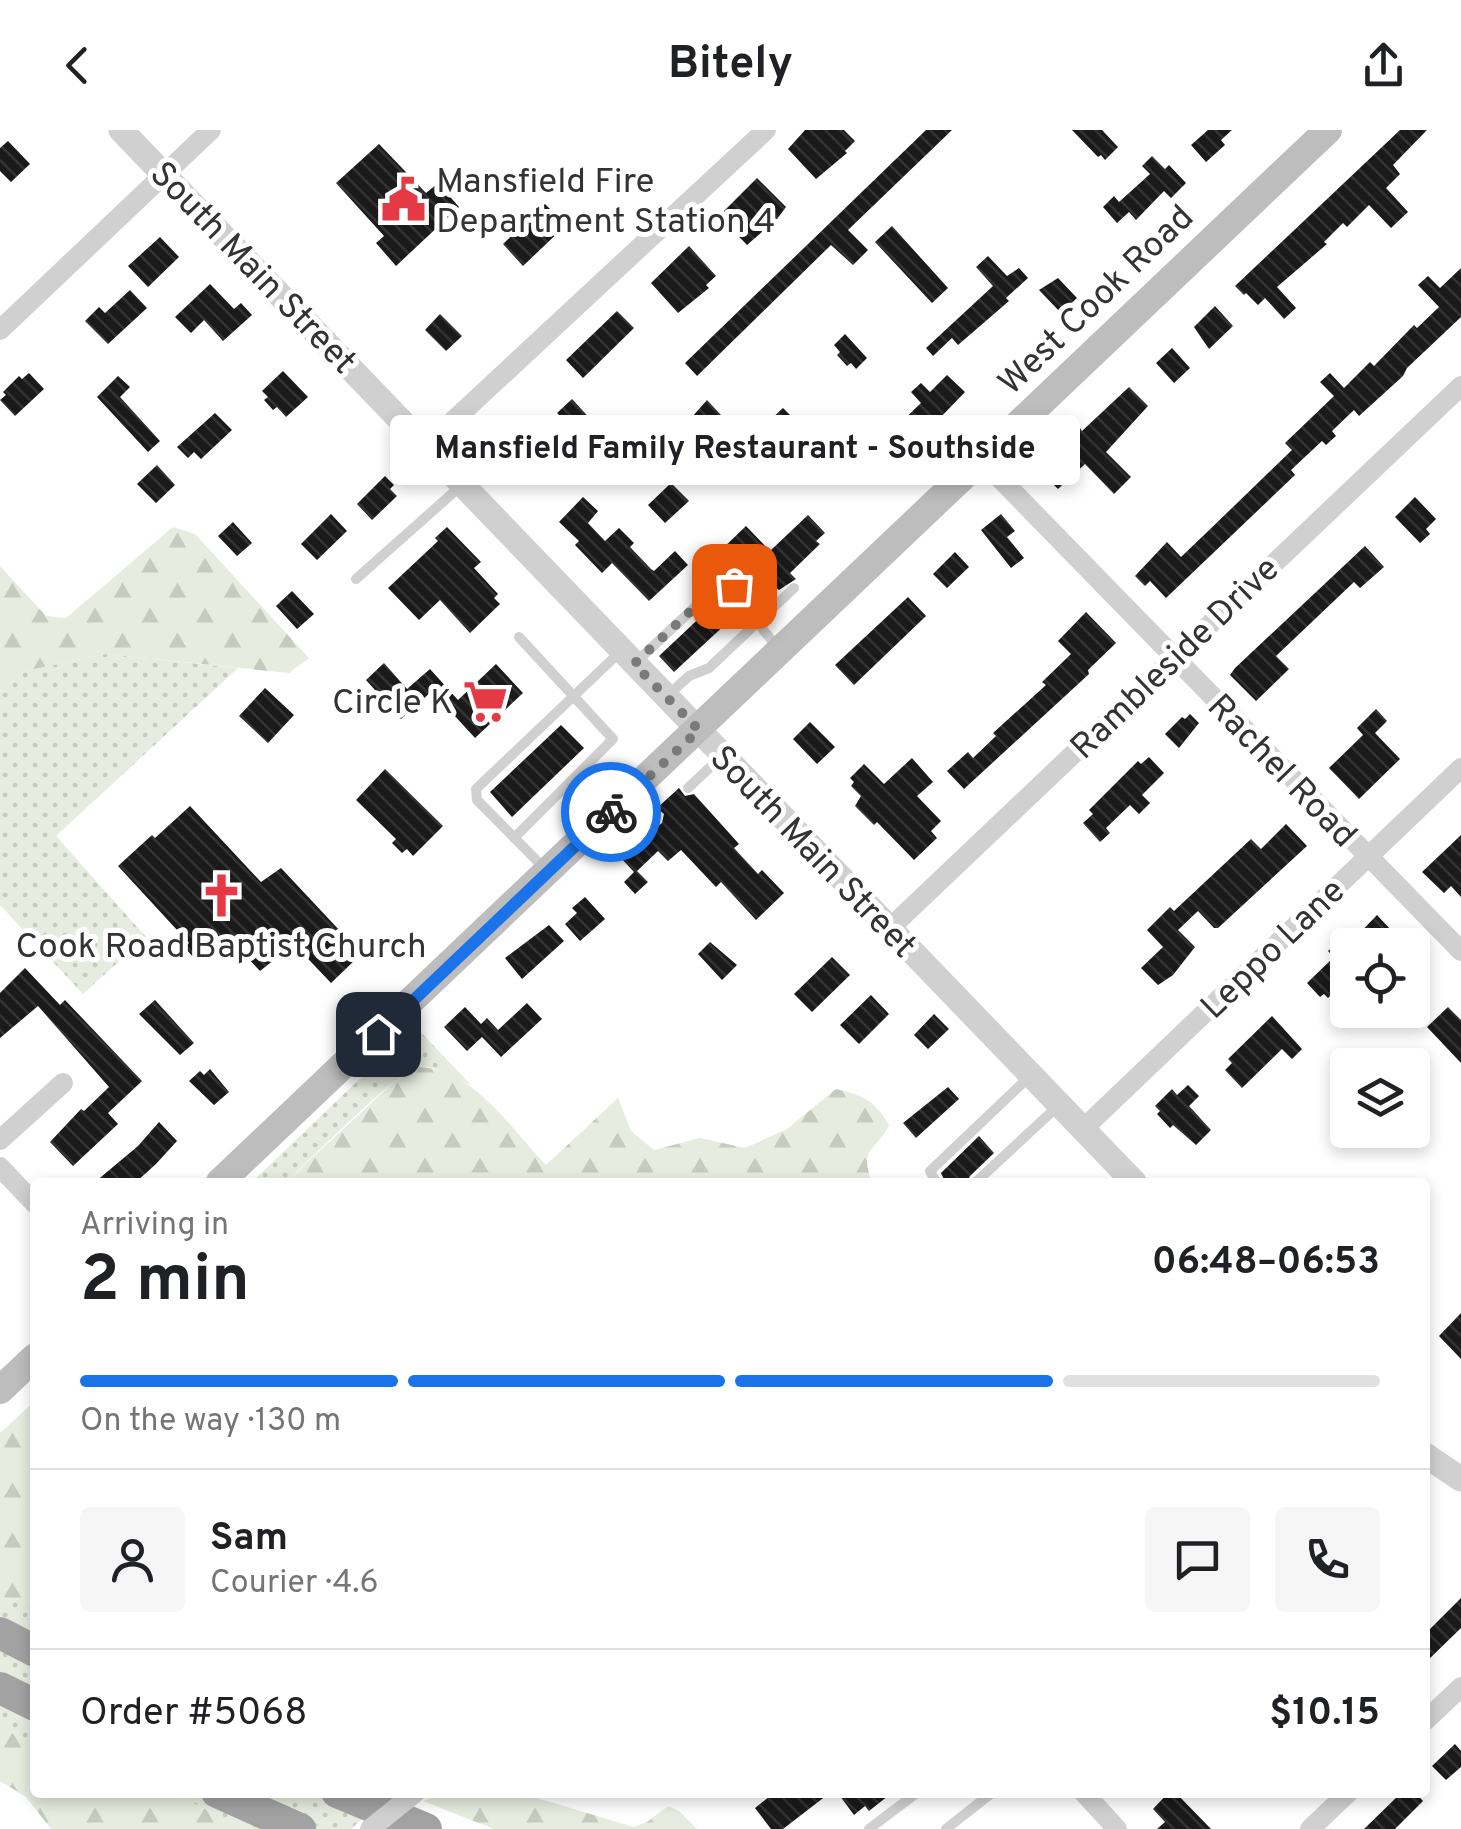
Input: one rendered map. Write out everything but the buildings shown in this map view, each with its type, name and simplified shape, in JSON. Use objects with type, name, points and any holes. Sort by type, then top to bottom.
[{"type":"highway","points":[[0,1634],[30,1648]]},
{"type":"highway","points":[[0,1688],[30,1703]]},
{"type":"highway","points":[[231,1798],[300,1829]]},
{"type":"highway","points":[[351,1798],[426,1829]]},
{"type":"main road","name":"West Cook Road","points":[[224,1178],[1328,130]]},
{"type":"main road","points":[[0,1390],[30,1362]]},
{"type":"street","name":"South Main Street","points":[[121,130],[1082,1129],[1122,1178]]},
{"type":"street","points":[[0,330],[211,130]]},
{"type":"street","points":[[426,446],[766,130]]},
{"type":"street","name":"Rambleside Drive","points":[[889,930],[1461,386]]},
{"type":"street","name":"Rachel Road","points":[[981,459],[1461,950]]},
{"type":"street","name":"Leppo Lane","points":[[1082,1129],[1461,768]]},
{"type":"street","points":[[0,1140],[63,1082]]},
{"type":"street","points":[[0,1167],[30,1199]]},
{"type":"street","points":[[1430,1458],[1461,1478]]},
{"type":"street","points":[[1430,1716],[1461,1687]]},
{"type":"street","points":[[370,1829],[409,1798]]},
{"type":"street","points":[[1088,1798],[1116,1829]]},
{"type":"street","points":[[1310,1829],[1343,1798]]},
{"type":"lane","points":[[356,579],[463,484]]},
{"type":"lane","points":[[548,872],[477,800],[476,789],[574,695],[724,580],[734,586]]},
{"type":"lane","points":[[666,696],[688,676],[708,668],[794,588]]},
{"type":"lane","points":[[748,602],[781,651]]},
{"type":"lane","points":[[514,838],[613,742],[612,735],[519,636]]},
{"type":"lane","points":[[688,788],[723,756]]},
{"type":"lane","points":[[621,802],[643,825],[656,817]]},
{"type":"lane","points":[[934,1178],[930,1170],[1030,1076]]},
{"type":"lane","points":[[980,1178],[1059,1105]]},
{"type":"lane","points":[[868,1829],[910,1798]]},
{"type":"lane","points":[[946,1829],[985,1798]]},
{"type":"green space","points":[[173,527],[195,534],[309,658],[289,673],[105,654],[25,671],[0,692],[0,566],[46,616],[66,618]]},
{"type":"green space","points":[[105,654],[238,668],[56,836],[146,937],[83,994],[0,905],[0,692],[25,671]]},
{"type":"green space","points":[[415,1026],[471,1085],[438,1070],[418,1067],[372,1100],[290,1178],[256,1178]]},
{"type":"green space","points":[[416,1067],[455,1077],[489,1102],[546,1165],[618,1098],[631,1131],[654,1150],[700,1138],[745,1148],[787,1129],[836,1089],[867,1100],[889,1125],[868,1155],[871,1178],[290,1178],[392,1084]]},
{"type":"green space","points":[[30,1406],[30,1601],[0,1597],[0,1433]]},
{"type":"green space","points":[[0,1597],[30,1601],[30,1740],[0,1729]]},
{"type":"green space","points":[[0,1729],[30,1740],[30,1798],[181,1798],[249,1829],[51,1829],[26,1797],[0,1781]]},
{"type":"green space","points":[[181,1798],[385,1798],[351,1829],[249,1829]]},
{"type":"green space","points":[[537,1798],[634,1827],[668,1806],[697,1829],[494,1829],[423,1801]]},
{"type":"way so far","points":[[611,812],[699,730],[634,664],[724,580],[734,586]]},
{"type":"place","name":"Mansfield Fire Department Station 4","points":[[403,200]]},
{"type":"place","name":"Mansfield Family Restaurant - Southside","points":[[734,586]]},
{"type":"place","name":"Circle K","points":[[486,701]]},
{"type":"place","name":"Cook Road Baptist Church","points":[[221,895]]},
{"type":"route","points":[[378,1034],[611,812]]}]
